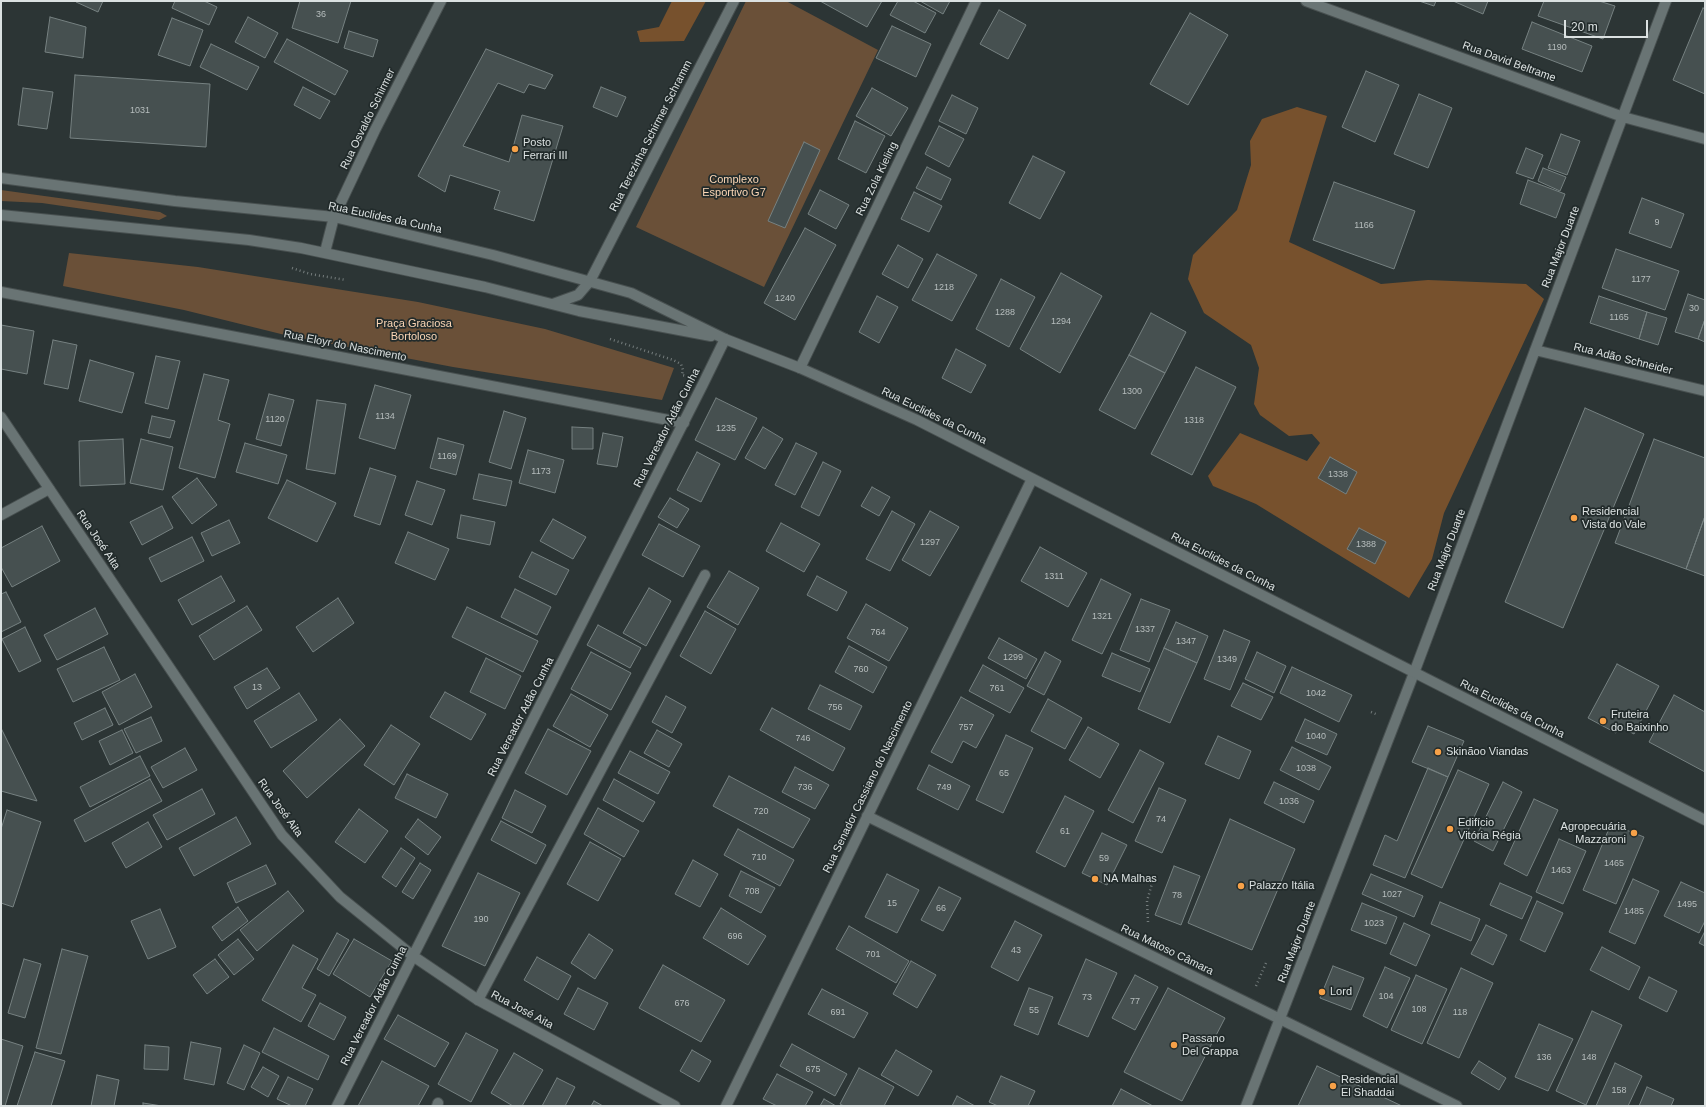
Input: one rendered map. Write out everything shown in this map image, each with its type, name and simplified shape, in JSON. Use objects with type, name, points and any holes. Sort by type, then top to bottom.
[{"type":"street","name":"Rua Osvaldo Schirmer","points":[[325,252],[334,218],[376,130],[441,1]]},
{"type":"street","name":"Rua Terezinha Schirmer Schramm","points":[[553,304],[578,294],[590,281],[734,1]]},
{"type":"street","name":"Rua Zola Kieling","points":[[800,368],[976,1]]},
{"type":"street","name":"Rua David Beltrame","points":[[1306,1],[1623,117],[1705,139]]},
{"type":"street","name":"Rua Major Duarte","points":[[1246,1106],[1414,673],[1666,1]]},
{"type":"street","name":"Rua Euclides da Cunha","points":[[1,178],[175,201],[334,218],[493,255],[631,293],[725,339],[800,368],[917,420],[1705,820]]},
{"type":"street","name":"Rua Euclides da Cunha","points":[[1,215],[248,240],[325,252],[486,287],[579,311],[725,339]]},
{"type":"street","name":"Rua Eloyr do Nascimento","points":[[1,292],[684,423]]},
{"type":"street","name":"Rua Vereador Adão Cunha","points":[[337,1106],[684,423],[725,339]]},
{"type":"street","name":"Rua Adão Schneider","points":[[1535,350],[1705,391]]},
{"type":"street","name":"Rua José Aita","points":[[1,418],[282,835],[340,897],[413,956],[478,1000],[675,1106]]},
{"type":"street","name":"Rua Senador Cassiano do Nascimento","points":[[726,1106],[1032,479]]},
{"type":"street","points":[[1,515],[49,489]]},
{"type":"street","points":[[478,1000],[705,575]]},
{"type":"street","name":"Rua Matoso Câmara","points":[[867,816],[1456,1106]]},
{"type":"path","points":[[290,268],[310,274],[348,280]]},
{"type":"path","points":[[606,338],[673,360],[681,364],[683,370],[682,375],[703,384]]},
{"type":"path","points":[[1148,922],[1147,901],[1153,880]]},
{"type":"green space","name":"Complexo Esportivo G7","points":[[746,1],[786,1],[878,50],[764,287],[636,227]]},
{"type":"green space","points":[[1,190],[160,212],[167,216],[159,220],[42,203],[1,201]]},
{"type":"green space","name":"Praça Graciosa Bortoloso","points":[[69,253],[198,267],[418,302],[545,329],[674,368],[662,400],[453,367],[285,335],[184,310],[63,286]]},
{"type":"shaded area","points":[[672,1],[706,1],[684,41],[640,42],[637,31],[659,27]]},
{"type":"shaded area","points":[[1297,107],[1327,116],[1289,242],[1381,284],[1428,280],[1526,284],[1544,299],[1444,513],[1432,559],[1409,598],[1256,504],[1213,486],[1208,476],[1240,433],[1307,461],[1320,443],[1312,434],[1289,436],[1260,415],[1254,404],[1259,368],[1251,345],[1204,313],[1188,279],[1193,255],[1237,210],[1251,165],[1250,141],[1262,119]]},
{"type":"building","points":[[103,1],[98,12],[76,2]]},
{"type":"building","points":[[175,1],[204,1],[217,7],[209,25],[172,8]]},
{"type":"building","points":[[300,1],[351,1],[338,43],[292,28]]},
{"type":"building","points":[[820,1],[882,1],[867,27]]},
{"type":"building","points":[[898,1],[913,1],[936,13],[925,33],[890,15]]},
{"type":"building","points":[[920,1],[950,1],[943,14]]},
{"type":"building","points":[[1419,1],[1436,1],[1434,6]]},
{"type":"building","points":[[1453,1],[1488,1],[1483,14]]},
{"type":"building","points":[[1544,1],[1599,1],[1615,6],[1603,39],[1538,16]]},
{"type":"building","points":[[1703,8],[1705,9],[1705,94],[1673,80]]},
{"type":"building","points":[[999,10],[1026,25],[1008,59],[980,44]]},
{"type":"building","points":[[1190,13],[1228,35],[1188,105],[1150,84]]},
{"type":"building","points":[[50,17],[86,27],[83,58],[45,52]]},
{"type":"building","points":[[248,17],[278,33],[265,58],[235,42]]},
{"type":"building","points":[[172,18],[203,30],[190,66],[158,55]]},
{"type":"building","points":[[1532,22],[1592,46],[1582,72],[1522,49]]},
{"type":"building","points":[[892,26],[931,44],[916,77],[876,58]]},
{"type":"building","points":[[349,31],[378,40],[373,57],[344,48]]},
{"type":"building","points":[[287,39],[348,71],[335,95],[274,62]]},
{"type":"building","points":[[211,44],[259,67],[247,90],[200,67]]},
{"type":"building","points":[[486,49],[553,75],[545,89],[529,84],[524,93],[498,83],[463,146],[509,162],[522,115],[563,126],[534,221],[494,209],[500,191],[450,175],[445,192],[418,176]]},
{"type":"building","points":[[1366,71],[1399,85],[1375,142],[1342,127]]},
{"type":"building","points":[[75,75],[210,84],[206,147],[70,138]]},
{"type":"building","points":[[303,87],[330,101],[320,119],[294,105]]},
{"type":"building","points":[[601,87],[626,97],[617,117],[593,107]]},
{"type":"building","points":[[23,88],[53,92],[47,129],[18,125]]},
{"type":"building","points":[[872,88],[908,108],[891,136],[856,116]]},
{"type":"building","points":[[1419,94],[1452,108],[1428,168],[1394,154]]},
{"type":"building","points":[[952,95],[978,108],[966,134],[939,121]]},
{"type":"building","points":[[855,121],[885,136],[866,173],[838,159]]},
{"type":"building","points":[[939,126],[964,139],[949,167],[925,154]]},
{"type":"building","points":[[1561,134],[1580,141],[1567,175],[1548,168]]},
{"type":"building","points":[[804,142],[820,150],[785,228],[768,221]]},
{"type":"building","points":[[1526,148],[1543,155],[1533,179],[1516,173]]},
{"type":"building","points":[[1033,156],[1065,172],[1040,219],[1009,203]]},
{"type":"building","points":[[927,167],[951,179],[941,200],[916,188]]},
{"type":"building","points":[[1543,168],[1566,177],[1560,191],[1538,181]]},
{"type":"building","points":[[1528,180],[1565,194],[1556,218],[1520,204]]},
{"type":"building","points":[[1334,182],[1415,211],[1394,269],[1313,240]]},
{"type":"building","points":[[820,190],[849,205],[836,229],[808,214]]},
{"type":"building","points":[[914,192],[942,206],[929,232],[901,219]]},
{"type":"building","points":[[1642,198],[1684,214],[1671,248],[1629,233]]},
{"type":"building","points":[[805,228],[836,245],[795,320],[764,303]]},
{"type":"building","points":[[898,245],[923,259],[908,288],[882,274]]},
{"type":"building","points":[[1616,249],[1679,271],[1665,310],[1602,288]]},
{"type":"building","points":[[937,254],[977,275],[952,321],[912,300]]},
{"type":"building","points":[[1061,273],[1102,296],[1060,373],[1020,349]]},
{"type":"building","points":[[1001,279],[1035,297],[1009,347],[976,329]]},
{"type":"building","points":[[1688,294],[1705,300],[1705,319],[1698,339],[1675,332]]},
{"type":"building","points":[[877,296],[898,307],[879,343],[859,332]]},
{"type":"building","points":[[1599,296],[1647,312],[1639,339],[1590,323]]},
{"type":"building","points":[[1647,312],[1667,318],[1658,345],[1639,339]]},
{"type":"building","points":[[1151,313],[1186,332],[1165,373],[1129,355]]},
{"type":"building","points":[[1705,319],[1705,342],[1698,339]]},
{"type":"building","points":[[1,325],[34,331],[27,374],[1,369]]},
{"type":"building","points":[[53,340],[77,345],[68,389],[44,384]]},
{"type":"building","points":[[956,349],[986,365],[971,393],[942,378]]},
{"type":"building","points":[[1129,355],[1165,373],[1135,429],[1099,410]]},
{"type":"building","points":[[156,356],[180,361],[168,409],[145,403]]},
{"type":"building","points":[[90,360],[134,373],[122,413],[79,401]]},
{"type":"building","points":[[1196,367],[1236,387],[1192,475],[1151,454]]},
{"type":"building","points":[[204,374],[229,380],[218,420],[230,424],[215,478],[179,468]]},
{"type":"building","points":[[375,385],[411,395],[395,449],[359,438]]},
{"type":"building","points":[[269,394],[294,400],[281,446],[256,439]]},
{"type":"building","points":[[716,398],[757,418],[735,460],[695,440]]},
{"type":"building","points":[[317,400],[346,404],[335,474],[306,469]]},
{"type":"building","name":"Residencial Vista do Vale","points":[[1585,408],[1644,434],[1563,628],[1505,602]]},
{"type":"building","points":[[504,411],[526,418],[511,469],[489,462]]},
{"type":"building","points":[[152,416],[175,421],[170,438],[148,433]]},
{"type":"building","points":[[572,427],[593,428],[593,449],[572,449]]},
{"type":"building","points":[[763,427],[783,439],[765,469],[745,458]]},
{"type":"building","points":[[603,433],[623,437],[617,467],[597,464]]},
{"type":"building","points":[[438,438],[464,445],[456,475],[430,468]]},
{"type":"building","points":[[123,439],[125,484],[80,486],[79,441]]},
{"type":"building","points":[[141,439],[173,447],[163,490],[130,483]]},
{"type":"building","points":[[1654,439],[1705,458],[1705,516],[1686,569],[1615,543]]},
{"type":"building","points":[[245,443],[287,455],[278,484],[236,472]]},
{"type":"building","points":[[796,443],[817,453],[795,495],[775,485]]},
{"type":"building","points":[[528,450],[564,460],[555,493],[519,483]]},
{"type":"building","points":[[697,452],[720,464],[701,502],[677,490]]},
{"type":"building","points":[[1330,457],[1357,472],[1346,494],[1318,478]]},
{"type":"building","points":[[823,462],[841,471],[819,516],[801,507]]},
{"type":"building","points":[[370,468],[396,476],[380,525],[354,516]]},
{"type":"building","points":[[479,474],[512,481],[506,506],[473,499]]},
{"type":"building","points":[[197,478],[217,505],[192,524],[172,497]]},
{"type":"building","points":[[287,480],[336,503],[317,542],[268,518]]},
{"type":"building","points":[[417,481],[445,490],[432,525],[405,515]]},
{"type":"building","points":[[872,487],[890,497],[879,516],[861,506]]},
{"type":"building","points":[[670,498],[689,509],[677,528],[658,517]]},
{"type":"building","points":[[162,506],[173,528],[142,545],[130,522]]},
{"type":"building","points":[[892,511],[915,524],[890,571],[866,559]]},
{"type":"building","points":[[930,511],[959,527],[930,576],[902,560]]},
{"type":"building","points":[[461,515],[495,522],[490,545],[457,538]]},
{"type":"building","points":[[1705,516],[1705,576],[1686,569]]},
{"type":"building","points":[[553,519],[586,537],[573,559],[540,541]]},
{"type":"building","points":[[229,520],[240,543],[212,556],[201,533]]},
{"type":"building","points":[[781,523],[820,544],[804,572],[766,551]]},
{"type":"building","points":[[659,524],[700,546],[683,577],[642,555]]},
{"type":"building","points":[[42,526],[60,561],[12,587],[1,567],[1,548]]},
{"type":"building","points":[[1359,528],[1386,542],[1375,564],[1347,549]]},
{"type":"building","points":[[408,532],[449,549],[435,580],[395,563]]},
{"type":"building","points":[[192,537],[204,561],[161,582],[149,558]]},
{"type":"building","points":[[1040,547],[1087,573],[1068,607],[1021,581]]},
{"type":"building","points":[[532,552],[569,570],[556,595],[519,577]]},
{"type":"building","points":[[729,571],[759,588],[738,625],[707,607]]},
{"type":"building","points":[[221,576],[235,601],[192,625],[178,600]]},
{"type":"building","points":[[817,576],[847,592],[837,611],[807,595]]},
{"type":"building","points":[[1101,579],[1131,594],[1102,654],[1072,640]]},
{"type":"building","points":[[649,588],[671,601],[646,646],[623,633]]},
{"type":"building","points":[[515,589],[551,607],[537,635],[501,617]]},
{"type":"building","points":[[6,592],[21,622],[1,632],[1,594]]},
{"type":"building","points":[[338,598],[354,623],[313,652],[296,627]]},
{"type":"building","points":[[1141,599],[1170,610],[1149,662],[1120,650]]},
{"type":"building","points":[[866,604],[908,628],[889,661],[847,638]]},
{"type":"building","points":[[247,606],[262,630],[214,660],[199,636]]},
{"type":"building","points":[[467,607],[538,641],[523,672],[452,637]]},
{"type":"building","points":[[95,608],[108,634],[57,660],[44,635]]},
{"type":"building","points":[[705,611],[736,629],[711,674],[680,656]]},
{"type":"building","points":[[1176,622],[1208,636],[1197,663],[1164,648]]},
{"type":"building","points":[[598,625],[641,648],[630,668],[587,645]]},
{"type":"building","points":[[25,627],[41,661],[19,672],[2,639]]},
{"type":"building","points":[[1224,630],[1250,641],[1230,690],[1204,679]]},
{"type":"building","points":[[999,638],[1037,659],[1026,679],[988,658]]},
{"type":"building","points":[[849,646],[887,667],[873,693],[835,672]]},
{"type":"building","points":[[104,647],[120,680],[73,702],[57,669]]},
{"type":"building","points":[[1164,648],[1197,663],[1170,723],[1138,709]]},
{"type":"building","points":[[591,652],[631,673],[611,710],[571,689]]},
{"type":"building","points":[[1045,652],[1061,661],[1044,695],[1027,686]]},
{"type":"building","points":[[1257,652],[1286,666],[1274,693],[1245,679]]},
{"type":"building","points":[[1112,653],[1150,669],[1140,692],[1102,676]]},
{"type":"building","points":[[486,658],[521,676],[505,709],[470,692]]},
{"type":"building","points":[[1617,664],[1659,686],[1634,734],[1619,726],[1616,733],[1588,718]]},
{"type":"building","points":[[983,665],[1024,688],[1010,713],[969,691]]},
{"type":"building","points":[[1292,667],[1352,695],[1339,722],[1280,693]]},
{"type":"building","points":[[267,668],[280,688],[247,709],[234,687]]},
{"type":"building","points":[[135,674],[152,707],[119,725],[102,692]]},
{"type":"building","points":[[1243,683],[1273,697],[1261,720],[1231,706]]},
{"type":"building","points":[[820,685],[862,706],[850,730],[808,709]]},
{"type":"building","points":[[445,692],[486,714],[471,740],[430,717]]},
{"type":"building","points":[[299,693],[317,720],[271,748],[254,721]]},
{"type":"building","points":[[571,694],[608,715],[590,747],[553,726]]},
{"type":"building","points":[[1674,695],[1705,712],[1705,772],[1649,742]]},
{"type":"building","points":[[666,696],[686,707],[672,733],[652,722]]},
{"type":"building","points":[[961,697],[994,715],[976,748],[963,741],[952,763],[931,752]]},
{"type":"building","points":[[1048,699],[1082,718],[1065,749],[1031,731]]},
{"type":"building","points":[[105,708],[113,725],[82,740],[74,723]]},
{"type":"building","points":[[772,708],[845,748],[833,771],[760,730]]},
{"type":"building","points":[[151,717],[162,741],[136,753],[124,729]]},
{"type":"building","points":[[340,719],[365,746],[307,798],[283,771]]},
{"type":"building","points":[[1305,719],[1337,734],[1327,755],[1295,741]]},
{"type":"building","points":[[391,725],[420,744],[394,785],[364,765]]},
{"type":"building","name":"Skinãoo Viandas","points":[[1428,726],[1464,741],[1448,777],[1412,762]]},
{"type":"building","points":[[1088,727],[1119,744],[1100,778],[1069,760]]},
{"type":"building","points":[[1,728],[37,801],[1,791]]},
{"type":"building","points":[[548,729],[591,751],[567,795],[525,773]]},
{"type":"building","points":[[122,730],[133,753],[110,765],[99,741]]},
{"type":"building","points":[[657,730],[682,744],[669,767],[644,753]]},
{"type":"building","points":[[1006,735],[1033,748],[1003,813],[976,800]]},
{"type":"building","points":[[1218,736],[1251,751],[1239,779],[1205,764]]},
{"type":"building","points":[[1292,747],[1331,767],[1319,790],[1280,770]]},
{"type":"building","points":[[185,748],[197,770],[163,788],[151,767]]},
{"type":"building","points":[[1140,750],[1164,763],[1133,823],[1108,810]]},
{"type":"building","points":[[630,751],[670,772],[658,794],[618,773]]},
{"type":"building","points":[[140,756],[150,776],[90,807],[80,787]]},
{"type":"building","points":[[929,765],[970,786],[958,810],[917,789]]},
{"type":"building","points":[[795,767],[829,785],[815,809],[782,792]]},
{"type":"building","points":[[1428,768],[1448,777],[1405,878],[1373,865],[1385,835],[1397,841]]},
{"type":"building","name":"Edifício Vitória Régia","points":[[1458,770],[1489,784],[1442,888],[1411,874]]},
{"type":"building","points":[[407,774],[448,794],[436,818],[395,798]]},
{"type":"building","points":[[729,776],[810,819],[793,848],[713,806]]},
{"type":"building","points":[[150,779],[162,801],[85,842],[74,820]]},
{"type":"building","points":[[614,779],[655,802],[643,822],[603,800]]},
{"type":"building","points":[[1274,782],[1314,801],[1304,823],[1264,803]]},
{"type":"building","points":[[1503,782],[1522,792],[1493,851],[1474,841]]},
{"type":"building","points":[[1159,788],[1186,800],[1162,853],[1135,841]]},
{"type":"building","points":[[202,789],[215,814],[167,840],[153,815]]},
{"type":"building","points":[[515,790],[546,806],[532,833],[502,818]]},
{"type":"building","points":[[1065,796],[1094,811],[1065,867],[1036,852]]},
{"type":"building","points":[[1534,799],[1558,810],[1527,876],[1504,864]]},
{"type":"building","points":[[598,808],[639,831],[624,857],[584,834]]},
{"type":"building","points":[[359,809],[388,831],[365,863],[335,842]]},
{"type":"building","points":[[7,810],[41,822],[13,907],[1,903],[1,829]]},
{"type":"building","points":[[236,817],[251,844],[194,876],[179,848]]},
{"type":"building","points":[[418,819],[441,837],[428,855],[405,837]]},
{"type":"building","name":"Palazzo Itália","points":[[1230,819],[1295,849],[1252,950],[1188,923]]},
{"type":"building","points":[[501,821],[546,845],[536,864],[491,840]]},
{"type":"building","points":[[148,822],[162,847],[126,868],[112,843]]},
{"type":"building","points":[[1611,824],[1644,837],[1616,904],[1583,890]]},
{"type":"building","points":[[738,829],[794,860],[780,886],[724,855]]},
{"type":"building","points":[[1102,833],[1127,845],[1107,885],[1082,873]]},
{"type":"building","points":[[1559,839],[1586,851],[1563,904],[1536,892]]},
{"type":"building","points":[[590,842],[621,859],[598,901],[567,884]]},
{"type":"building","points":[[401,848],[415,858],[396,887],[382,877]]},
{"type":"building","points":[[693,860],[718,874],[700,907],[675,894]]},
{"type":"building","points":[[420,863],[431,870],[413,899],[402,892]]},
{"type":"building","points":[[266,865],[276,884],[236,903],[227,883]]},
{"type":"building","points":[[1174,866],[1200,876],[1181,925],[1155,915]]},
{"type":"building","points":[[741,871],[775,888],[761,913],[729,896]]},
{"type":"building","points":[[478,873],[520,893],[485,966],[442,946]]},
{"type":"building","points":[[887,874],[919,890],[897,933],[865,917]]},
{"type":"building","points":[[1371,874],[1423,896],[1414,917],[1362,894]]},
{"type":"building","points":[[1633,879],[1659,891],[1635,944],[1609,932]]},
{"type":"building","points":[[1681,882],[1705,893],[1705,921],[1699,933],[1664,916]]},
{"type":"building","points":[[1500,883],[1532,897],[1522,919],[1490,905]]},
{"type":"building","points":[[939,887],[961,898],[943,931],[921,920]]},
{"type":"building","points":[[288,891],[304,911],[257,951],[240,930]]},
{"type":"building","points":[[1537,901],[1563,913],[1545,952],[1520,940]]},
{"type":"building","points":[[1440,902],[1480,919],[1471,941],[1431,924]]},
{"type":"building","points":[[1362,903],[1397,917],[1386,944],[1351,930]]},
{"type":"building","points":[[238,907],[248,921],[222,941],[212,927]]},
{"type":"building","points":[[721,908],[766,936],[748,965],[703,938]]},
{"type":"building","points":[[160,909],[176,947],[148,959],[131,921]]},
{"type":"building","points":[[1015,921],[1042,935],[1018,981],[991,967]]},
{"type":"building","points":[[1404,923],[1430,935],[1416,966],[1390,954]]},
{"type":"building","points":[[1486,925],[1507,935],[1493,965],[1471,954]]},
{"type":"building","points":[[849,926],[909,961],[896,983],[836,949]]},
{"type":"building","points":[[1705,931],[1705,946],[1699,943]]},
{"type":"building","points":[[337,933],[349,940],[329,976],[317,969]]},
{"type":"building","points":[[589,934],[613,950],[595,979],[571,963]]},
{"type":"building","points":[[238,939],[254,959],[234,975],[218,955]]},
{"type":"building","points":[[354,939],[392,961],[370,997],[333,974]]},
{"type":"building","points":[[293,945],[318,959],[302,988],[316,995],[301,1022],[262,1000]]},
{"type":"building","points":[[1602,947],[1640,967],[1629,990],[1590,970]]},
{"type":"building","points":[[62,949],[88,956],[61,1054],[36,1048]]},
{"type":"building","points":[[537,957],[571,976],[558,1000],[524,980]]},
{"type":"building","points":[[24,959],[41,964],[25,1018],[8,1013]]},
{"type":"building","points":[[215,959],[229,977],[207,994],[193,975]]},
{"type":"building","points":[[1086,959],[1117,973],[1088,1037],[1058,1024]]},
{"type":"building","points":[[911,961],[936,975],[917,1008],[893,994]]},
{"type":"building","points":[[663,965],[725,1000],[701,1042],[639,1008]]},
{"type":"building","points":[[1333,966],[1364,978],[1351,1010],[1320,998]]},
{"type":"building","points":[[1385,967],[1410,978],[1387,1028],[1363,1016]]},
{"type":"building","points":[[1461,968],[1493,983],[1459,1058],[1427,1043]]},
{"type":"building","points":[[1135,975],[1158,987],[1135,1030],[1112,1018]]},
{"type":"building","points":[[1416,975],[1447,989],[1422,1044],[1391,1030]]},
{"type":"building","points":[[1649,977],[1677,991],[1667,1012],[1639,998]]},
{"type":"building","points":[[578,988],[608,1003],[594,1030],[564,1014]]},
{"type":"building","points":[[1029,988],[1053,997],[1038,1035],[1014,1025]]},
{"type":"building","name":"Passano Del Grappa","points":[[1168,988],[1225,1018],[1182,1101],[1124,1072]]},
{"type":"building","points":[[822,989],[868,1013],[854,1038],[808,1014]]},
{"type":"building","points":[[320,1003],[346,1017],[334,1040],[308,1026]]},
{"type":"building","points":[[1592,1011],[1622,1025],[1586,1105],[1556,1091]]},
{"type":"building","points":[[398,1015],[449,1043],[435,1067],[384,1039]]},
{"type":"building","points":[[1539,1024],[1573,1039],[1548,1091],[1515,1077]]},
{"type":"building","points":[[274,1028],[329,1056],[318,1080],[262,1052]]},
{"type":"building","points":[[466,1033],[498,1050],[471,1102],[438,1084]]},
{"type":"building","points":[[1,1039],[23,1046],[5,1106],[1,1106]]},
{"type":"building","points":[[191,1042],[221,1048],[214,1085],[184,1079]]},
{"type":"building","points":[[792,1044],[847,1074],[835,1096],[780,1066]]},
{"type":"building","points":[[145,1045],[169,1047],[168,1070],[144,1069]]},
{"type":"building","points":[[244,1045],[260,1053],[244,1090],[227,1083]]},
{"type":"building","points":[[692,1050],[711,1061],[699,1082],[680,1071]]},
{"type":"building","points":[[896,1050],[932,1071],[918,1096],[881,1075]]},
{"type":"building","points":[[35,1052],[65,1061],[51,1106],[17,1106]]},
{"type":"building","points":[[514,1053],[543,1070],[522,1106],[513,1106],[491,1093]]},
{"type":"building","points":[[382,1061],[429,1086],[418,1106],[358,1106]]},
{"type":"building","points":[[1479,1061],[1506,1078],[1499,1090],[1471,1073]]},
{"type":"building","points":[[1615,1063],[1642,1076],[1628,1106],[1596,1106]]},
{"type":"building","name":"Residencial El Shaddai","points":[[1317,1066],[1402,1106],[1298,1106]]},
{"type":"building","points":[[263,1067],[279,1076],[268,1097],[251,1087]]},
{"type":"building","points":[[859,1068],[894,1087],[884,1106],[844,1106],[840,1104]]},
{"type":"building","points":[[777,1074],[813,1092],[805,1106],[777,1106],[763,1099]]},
{"type":"building","points":[[97,1075],[119,1080],[114,1106],[91,1106]]},
{"type":"building","points":[[1001,1076],[1035,1091],[1028,1106],[998,1106],[989,1102]]},
{"type":"building","points":[[288,1077],[313,1089],[305,1106],[292,1106],[277,1099]]},
{"type":"building","points":[[557,1078],[575,1087],[565,1106],[542,1106]]},
{"type":"building","points":[[1647,1087],[1674,1099],[1671,1106],[1639,1106]]},
{"type":"building","points":[[1121,1089],[1153,1106],[1112,1106]]},
{"type":"building","points":[[957,1096],[975,1106],[952,1106]]},
{"type":"building","points":[[824,1099],[836,1106],[820,1106]]},
{"type":"building","points":[[594,1101],[603,1106],[591,1106]]},
{"type":"building","points":[[143,1103],[162,1106],[143,1106]]},
{"type":"place","name":"Posto Ferrari III","points":[[515,149]]},
{"type":"place","name":"Residencial Vista do Vale","points":[[1574,518]]},
{"type":"place","name":"Fruteira do Baixinho","points":[[1603,721]]},
{"type":"place","name":"Skinãoo Viandas","points":[[1438,752]]},
{"type":"place","name":"Edifício Vitória Régia","points":[[1450,829]]},
{"type":"place","name":"Agropecuária Mazzaroni","points":[[1634,833]]},
{"type":"place","name":"NA Malhas","points":[[1095,879]]},
{"type":"place","name":"Palazzo Itália","points":[[1241,886]]},
{"type":"place","name":"Lord","points":[[1322,992]]},
{"type":"place","name":"Passano Del Grappa","points":[[1174,1045]]},
{"type":"place","name":"Residencial El Shaddai","points":[[1333,1086]]}]
